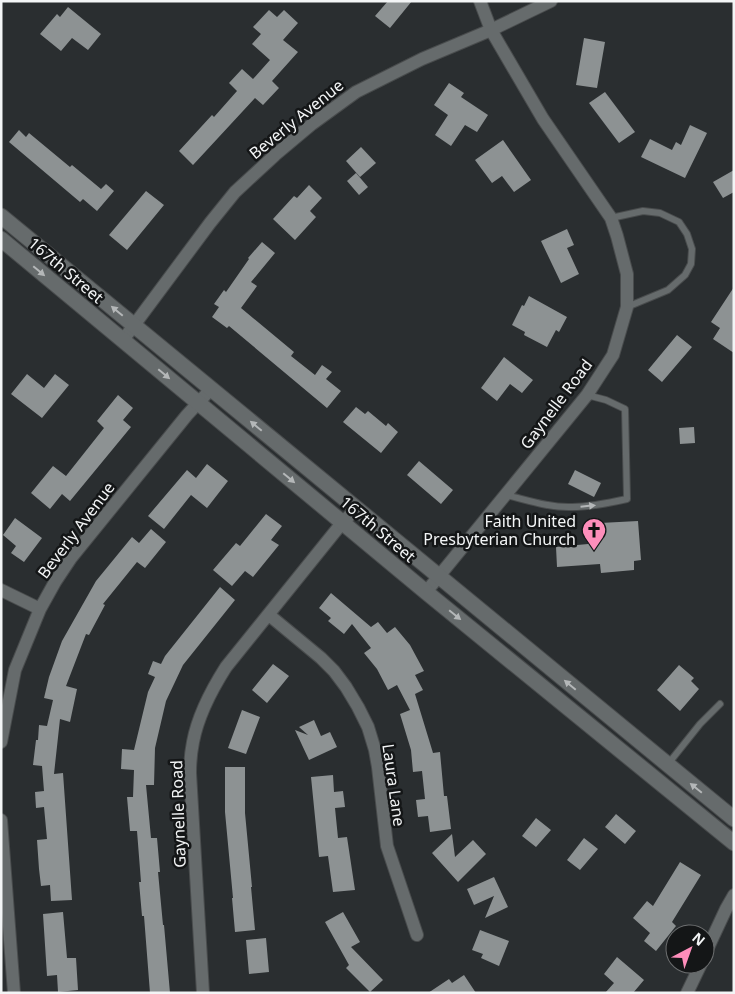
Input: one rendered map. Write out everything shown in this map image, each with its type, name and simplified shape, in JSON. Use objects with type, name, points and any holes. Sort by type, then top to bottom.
[{"type":"main road","name":"167th Street","points":[[1,216],[734,819]]},
{"type":"main road","name":"167th Street","points":[[1,240],[426,592],[734,843]]},
{"type":"street","name":"Gaynelle Road","points":[[426,592],[587,395],[613,355],[627,307],[627,274],[618,236],[611,218],[543,119],[491,30],[480,1]]},
{"type":"street","name":"Beverly Avenue","points":[[123,340],[235,192],[274,155],[312,124],[356,92],[422,59],[491,30],[551,1]]},
{"type":"street","name":"Beverly Avenue","points":[[1,742],[15,670],[40,609],[55,582],[71,558],[211,389]]},
{"type":"street","name":"Gaynelle Road","points":[[203,993],[190,773],[193,741],[197,727],[215,684],[226,667],[342,522],[356,509]]},
{"type":"street","points":[[1,590],[40,609]]},
{"type":"street","name":"Laura Lane","points":[[269,615],[334,670],[358,707],[368,727],[378,767],[387,846],[417,935]]},
{"type":"street","points":[[1,820],[14,993]]},
{"type":"street","points":[[715,933],[734,895]]},
{"type":"street","points":[[688,992],[696,974]]},
{"type":"lane","points":[[611,218],[643,211],[660,214],[679,222],[687,234],[692,249],[691,264],[685,275],[668,290],[627,307]]},
{"type":"lane","points":[[506,495],[541,504],[571,508],[627,499],[625,409],[606,400],[587,395]]},
{"type":"lane","points":[[667,765],[700,724],[720,704]]},
{"type":"building","points":[[388,1],[412,1],[390,28],[375,16]]},
{"type":"building","points":[[68,7],[101,34],[88,50],[72,38],[61,51],[40,34],[57,14],[60,17]]},
{"type":"building","points":[[269,10],[277,17],[284,10],[298,23],[283,40],[298,52],[272,81],[279,88],[263,105],[255,98],[193,165],[179,151],[212,115],[214,117],[237,91],[229,83],[242,69],[253,79],[270,60],[252,44],[261,34],[253,27]]},
{"type":"building","points":[[584,38],[605,42],[597,88],[576,85]]},
{"type":"building","points":[[449,83],[464,93],[461,97],[488,115],[477,132],[465,125],[451,146],[435,135],[448,115],[434,105]]},
{"type":"building","points":[[605,92],[635,132],[619,143],[589,103]]},
{"type":"building","points":[[690,125],[707,133],[685,178],[641,157],[650,139],[672,150],[676,142],[681,145]]},
{"type":"building","points":[[19,130],[26,137],[29,133],[70,167],[72,165],[101,189],[106,184],[114,191],[97,211],[83,199],[80,202],[9,142]]},
{"type":"building","points":[[503,140],[531,180],[514,192],[502,176],[492,183],[475,160]]},
{"type":"building","points":[[361,147],[376,163],[360,177],[346,161]]},
{"type":"building","points":[[734,170],[734,192],[723,198],[713,182]]},
{"type":"building","points":[[356,173],[368,187],[359,195],[347,181]]},
{"type":"building","points":[[309,185],[322,198],[310,211],[316,217],[295,240],[273,219],[294,196],[297,198]]},
{"type":"building","points":[[146,191],[164,205],[127,250],[109,235]]},
{"type":"building","points":[[567,229],[574,245],[567,248],[579,274],[561,283],[541,241]]},
{"type":"building","points":[[262,242],[275,253],[251,282],[257,286],[241,308],[294,352],[291,356],[315,375],[322,365],[332,372],[326,379],[341,391],[327,408],[229,326],[227,328],[212,317],[219,307],[214,304],[224,290],[226,292],[248,258]]},
{"type":"building","points":[[734,287],[734,353],[713,339],[720,328],[711,322]]},
{"type":"building","points":[[529,296],[567,317],[559,332],[556,330],[547,347],[524,335],[525,332],[512,325]]},
{"type":"building","points":[[677,335],[692,347],[662,382],[648,370]]},
{"type":"building","points":[[504,357],[533,380],[522,393],[510,384],[497,401],[481,388]]},
{"type":"building","points":[[27,374],[44,388],[55,374],[69,385],[42,418],[11,394]]},
{"type":"building","points":[[118,395],[133,408],[123,420],[131,427],[70,501],[62,494],[50,509],[31,493],[53,466],[66,476],[104,428],[97,421]]},
{"type":"building","points":[[356,407],[365,414],[368,411],[386,426],[388,423],[398,432],[381,453],[343,422]]},
{"type":"building","points":[[694,427],[695,443],[680,444],[679,428]]},
{"type":"building","points":[[419,461],[453,490],[441,504],[407,475]]},
{"type":"building","points":[[207,464],[228,481],[207,508],[191,495],[164,529],[148,516],[187,470],[196,478]]},
{"type":"building","points":[[575,470],[601,483],[594,497],[568,484]]},
{"type":"building","points":[[266,514],[282,526],[271,540],[279,545],[253,577],[245,571],[232,586],[213,570],[236,543],[240,546]]},
{"type":"building","points":[[15,518],[42,538],[24,562],[11,553],[16,546],[3,535]]},
{"type":"building","points":[[638,521],[641,560],[634,561],[634,570],[601,573],[600,564],[557,567],[556,547],[588,544],[588,538],[601,537],[600,523]]},
{"type":"building","points":[[151,529],[166,542],[145,568],[137,562],[103,604],[105,605],[89,635],[86,634],[66,686],[77,689],[70,722],[60,719],[54,774],[63,773],[72,900],[51,901],[50,885],[41,886],[37,840],[47,839],[44,807],[36,808],[35,792],[44,791],[42,766],[33,765],[39,725],[47,726],[53,700],[44,698],[49,677],[62,641],[96,581],[132,537],[139,543]]},
{"type":"building","points":[[220,587],[235,600],[183,665],[166,701],[155,748],[154,785],[146,785],[151,838],[157,838],[160,872],[158,872],[170,993],[150,993],[144,916],[142,916],[139,882],[141,882],[137,831],[130,831],[127,797],[133,797],[134,770],[121,769],[122,749],[134,750],[148,692],[155,677],[148,674],[153,661],[161,664],[165,656]]},
{"type":"building","points":[[331,593],[371,627],[378,622],[387,633],[395,627],[410,645],[424,671],[415,675],[423,690],[415,694],[433,753],[440,752],[444,796],[447,796],[451,829],[430,832],[428,816],[418,817],[416,800],[425,799],[422,771],[413,772],[411,750],[400,714],[410,710],[397,685],[388,690],[377,669],[364,653],[371,648],[352,624],[344,634],[328,621],[331,618],[319,608]]},
{"type":"building","points":[[273,664],[289,676],[267,703],[252,690]]},
{"type":"building","points":[[679,665],[694,678],[691,681],[699,689],[680,711],[657,690]]},
{"type":"building","points":[[242,710],[260,717],[246,754],[228,748]]},
{"type":"building","points":[[314,720],[321,736],[330,732],[337,747],[309,760],[295,730],[308,735],[299,727]]},
{"type":"building","points":[[225,767],[245,767],[245,813],[255,930],[235,932],[225,812]]},
{"type":"building","points":[[333,775],[334,792],[343,791],[345,807],[335,808],[338,838],[347,837],[355,890],[333,892],[328,856],[319,857],[311,777]]},
{"type":"building","points":[[616,814],[636,831],[625,844],[605,827]]},
{"type":"building","points":[[536,818],[551,830],[536,847],[522,836]]},
{"type":"building","points":[[452,834],[455,857],[473,840],[486,854],[458,882],[432,853]]},
{"type":"building","points":[[584,838],[598,849],[580,870],[567,860]]},
{"type":"building","points":[[680,862],[701,875],[672,922],[674,924],[665,924],[665,940],[656,951],[644,941],[650,933],[633,918],[647,901],[653,906]]},
{"type":"building","points":[[494,877],[508,907],[485,918],[494,896],[474,905],[467,889]]},
{"type":"building","points":[[63,912],[67,958],[76,958],[78,990],[58,992],[57,975],[47,976],[43,914]]},
{"type":"building","points":[[343,912],[360,942],[351,947],[383,980],[370,992],[346,968],[349,965],[325,922]]},
{"type":"building","points":[[480,930],[509,941],[499,966],[481,958],[483,954],[472,950]]},
{"type":"building","points":[[266,938],[269,972],[249,974],[246,940]]},
{"type":"building","points":[[617,957],[644,980],[633,993],[605,993],[614,983],[604,974]]},
{"type":"building","points":[[464,975],[476,993],[428,993],[449,979],[452,983]]},
{"type":"place","name":"Faith United Presbyterian Church","points":[[594,551]]}]
